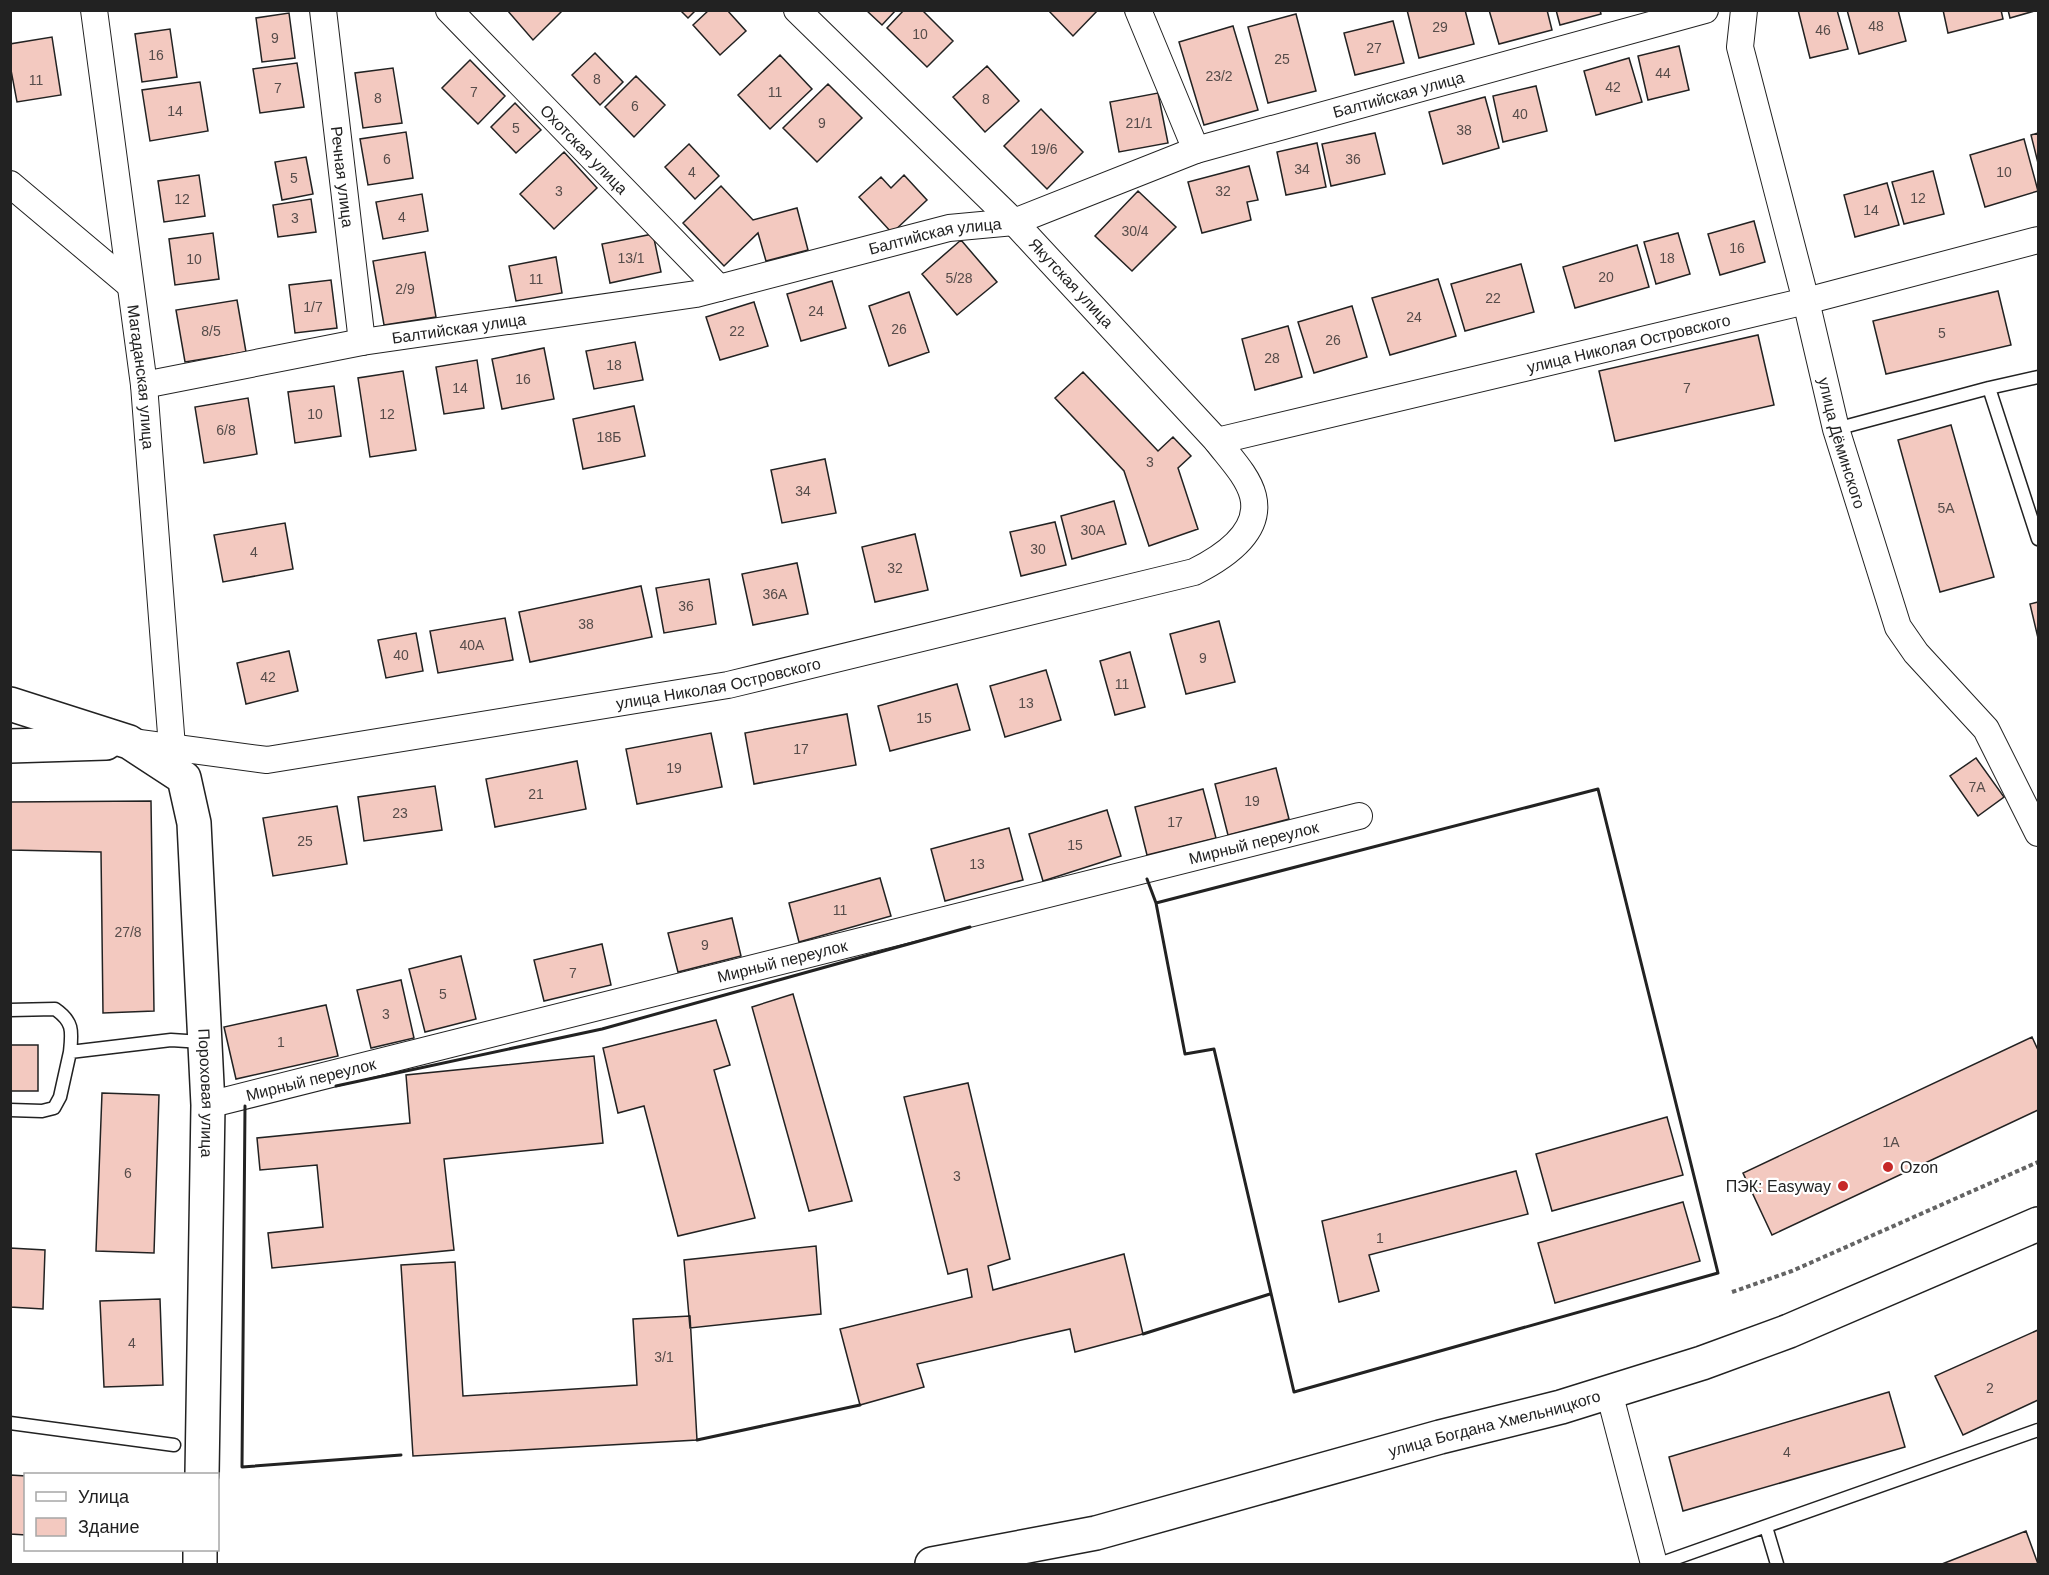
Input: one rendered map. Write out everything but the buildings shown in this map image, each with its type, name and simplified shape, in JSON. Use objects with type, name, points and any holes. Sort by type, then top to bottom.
[{"type":"main road","name":"улица Николая Островского","points":[[10,704],[129,742]]},
{"type":"main road","name":"улица Николая Островского","points":[[10,746],[129,742]]},
{"type":"main road","name":"Пороховая улица","points":[[129,742],[184,777],[194,823],[208,1105],[202,1473]]},
{"type":"main road","name":"улица Богдана Хмельницкого","points":[[932,1564],[1029,1555],[1096,1533],[1440,1437],[1561,1407],[1702,1363],[1789,1331],[2038,1224]]},
{"type":"street","name":"Магаданская улица","points":[[94,10],[144,386],[172,747]]},
{"type":"street","name":"Речная улица","points":[[323,10],[362,342]]},
{"type":"street","name":"Охотская улица","points":[[449,10],[718,288]]},
{"type":"street","name":"Якутская улица","points":[[797,10],[1014,222],[1217,441],[1238,468],[1252,494]]},
{"type":"street","points":[[1138,10],[1196,150]]},
{"type":"street","name":"Балтийская улица","points":[[144,386],[362,342],[696,294],[949,228],[1014,222],[1196,150],[1705,10]]},
{"type":"street","name":"улица Дёминского","points":[[1744,10],[1740,47],[1806,301],[1836,429],[1898,627],[1916,653],[1986,729],[2038,833]]},
{"type":"street","points":[[10,184],[130,285]]},
{"type":"street","name":"улица Николая Островского","points":[[1217,441],[1806,301],[2038,240]]},
{"type":"street","name":"улица Николая Островского","points":[[129,742],[267,760],[728,685],[1194,572],[1218,560],[1239,541],[1253,520],[1252,494]]},
{"type":"street","name":"Мирный переулок","points":[[208,1105],[1359,816]]},
{"type":"street","points":[[1609,1392],[1654,1564]]},
{"type":"lane","points":[[1836,429],[2038,377]]},
{"type":"lane","points":[[1989,388],[2038,539]]},
{"type":"lane","points":[[10,1010],[55,1009],[61,1013],[72,1031],[60,1097],[54,1108],[42,1111],[10,1110]]},
{"type":"lane","points":[[70,1052],[171,1040],[206,1042]]},
{"type":"lane","points":[[10,1422],[174,1445]]},
{"type":"lane","points":[[1659,1564],[2038,1430]]},
{"type":"lane","points":[[1766,1527],[1776,1564]]},
{"type":"path","points":[[1732,1292],[1791,1271],[2038,1162]]},
{"type":"wall","points":[[1598,789],[1718,1273],[1294,1392],[1214,1049],[1185,1054],[1156,903],[1598,789]]},
{"type":"wall","points":[[1147,879],[1156,903]]},
{"type":"wall","points":[[336,1086],[602,1029],[970,927]]},
{"type":"wall","points":[[245,1106],[242,1467],[401,1455]]},
{"type":"wall","points":[[1143,1334],[1270,1294]]},
{"type":"wall","points":[[697,1440],[860,1405]]},
{"type":"place","name":"Ozon","points":[[1888,1167]]},
{"type":"place","name":"ПЭК: Easyway","points":[[1843,1186]]}]
